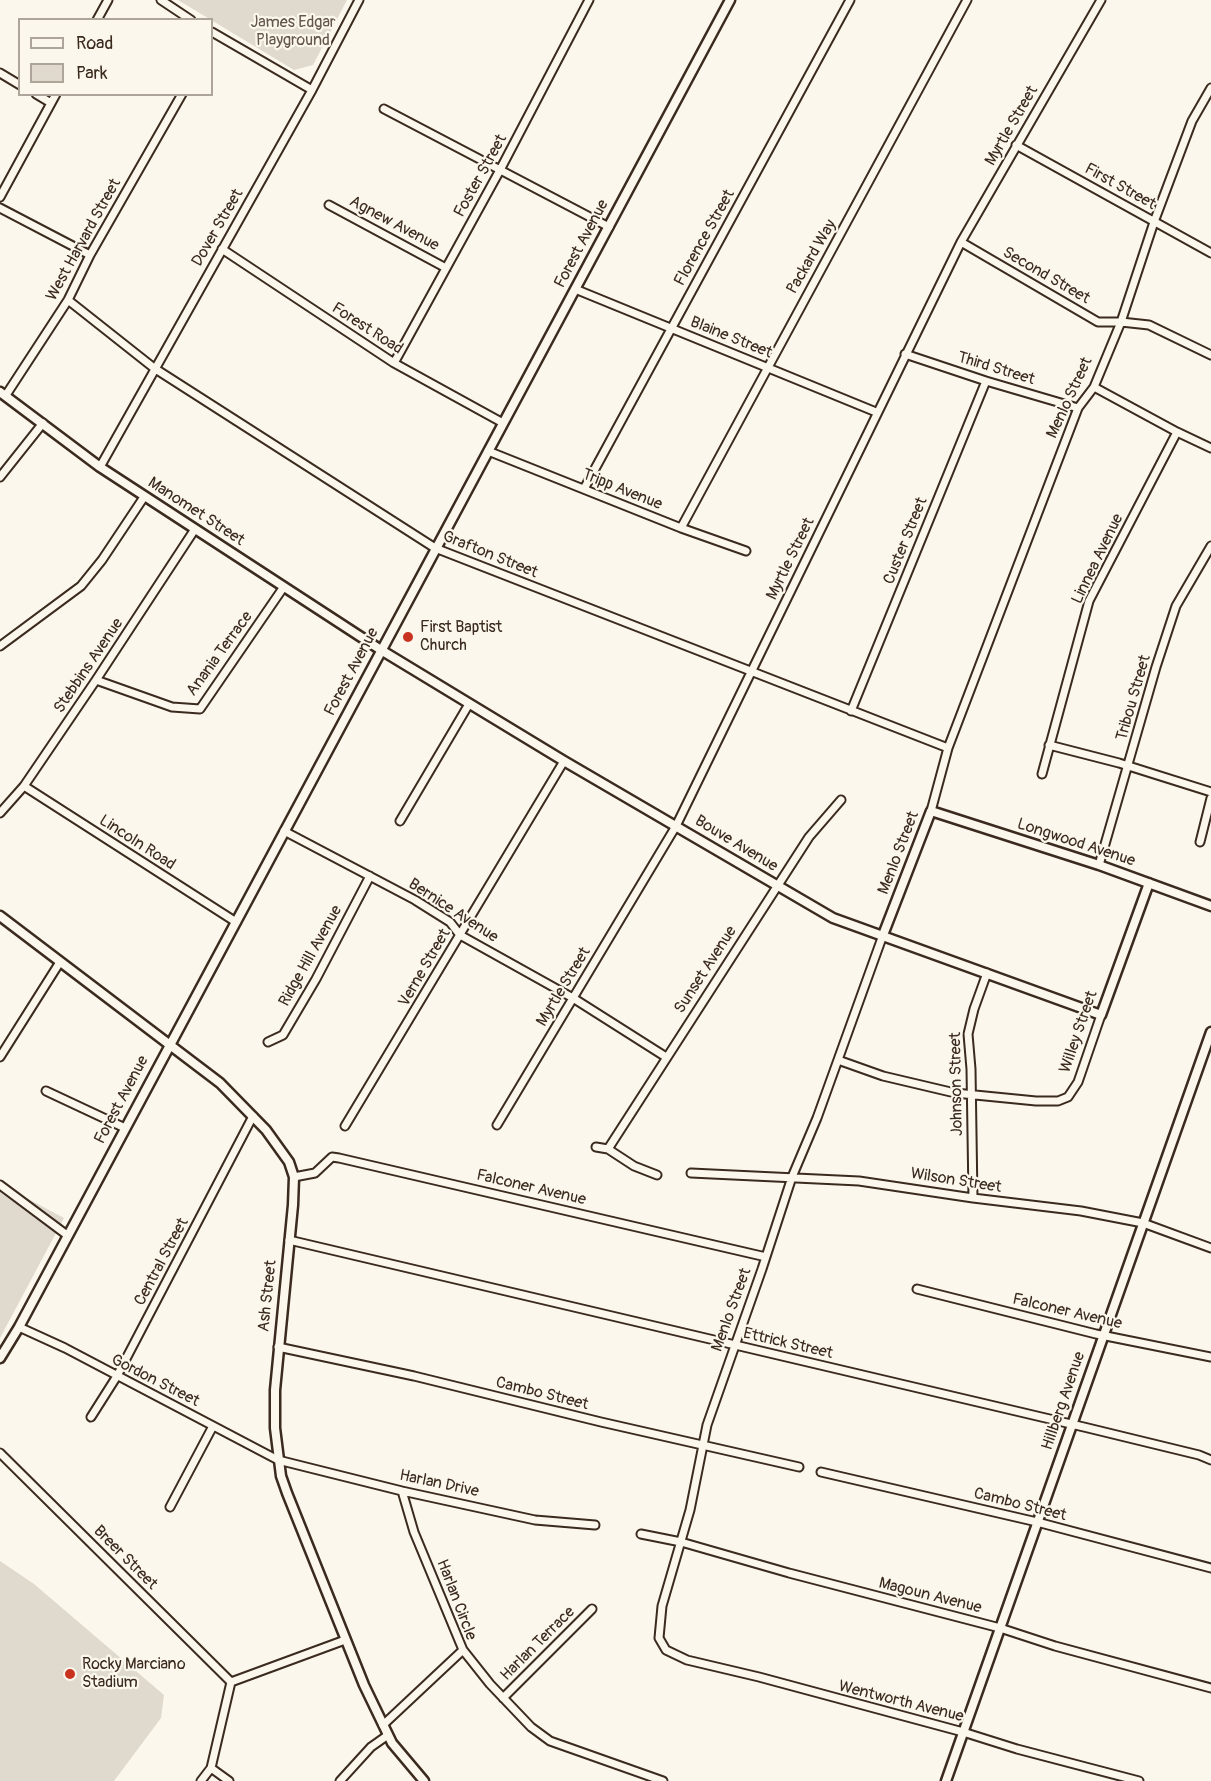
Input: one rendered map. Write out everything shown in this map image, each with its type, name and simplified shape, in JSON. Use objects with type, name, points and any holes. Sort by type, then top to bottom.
[{"type":"street","points":[[98,18],[108,0]]},
{"type":"street","points":[[161,0],[188,18]]},
{"type":"street","name":"Dover Street","points":[[100,467],[312,90],[359,0]]},
{"type":"street","name":"Foster Street","points":[[394,363],[500,170],[589,0]]},
{"type":"street","name":"Forest Avenue","points":[[0,1358],[19,1327],[730,0]]},
{"type":"street","name":"Florence Street","points":[[584,489],[850,0]]},
{"type":"street","name":"Packard Way","points":[[681,528],[967,0]]},
{"type":"street","name":"Myrtle Street","points":[[497,1125],[676,826],[752,673],[876,412],[961,242],[1101,0]]},
{"type":"street","points":[[214,34],[312,90]]},
{"type":"street","points":[[0,73],[18,84]]},
{"type":"street","name":"Menlo Street","points":[[661,1644],[658,1632],[662,1606],[694,1494],[702,1444],[792,1177],[817,1118],[883,935],[931,811],[948,748],[1078,408],[1094,387],[1121,321],[1154,222],[1192,121],[1211,88]]},
{"type":"street","points":[[39,96],[51,103]]},
{"type":"street","points":[[0,197],[55,96]]},
{"type":"street","name":"West Harvard Street","points":[[3,394],[68,300],[90,255],[181,96]]},
{"type":"street","points":[[384,109],[609,227]]},
{"type":"street","name":"First Street","points":[[1016,145],[1211,253]]},
{"type":"street","name":"Agnew Avenue","points":[[329,205],[446,268]]},
{"type":"street","points":[[0,208],[90,255]]},
{"type":"street","name":"Second Street","points":[[961,242],[1098,322],[1121,321],[1149,326],[1211,355]]},
{"type":"street","name":"Forest Road","points":[[222,249],[394,363],[503,423]]},
{"type":"street","name":"Blaine Street","points":[[575,289],[876,412]]},
{"type":"street","name":"Grafton Street","points":[[68,300],[154,368],[435,548],[948,748]]},
{"type":"street","name":"Third Street","points":[[905,354],[1078,408]]},
{"type":"street","name":"Custer Street","points":[[851,711],[986,381]]},
{"type":"street","points":[[1094,387],[1177,432],[1211,447]]},
{"type":"street","name":"Manomet Street","points":[[3,394],[100,467],[381,650]]},
{"type":"street","points":[[0,477],[43,423]]},
{"type":"street","name":"Linnea Avenue","points":[[1042,774],[1089,601],[1177,432]]},
{"type":"street","name":"Tripp Avenue","points":[[488,451],[681,528],[746,551]]},
{"type":"street","points":[[0,646],[81,586],[102,560],[144,496]]},
{"type":"street","name":"Stebbins Avenue","points":[[0,813],[24,786],[195,529]]},
{"type":"street","name":"Tribou Street","points":[[1099,865],[1176,606],[1211,546]]},
{"type":"street","name":"Anania Terrace","points":[[96,680],[172,707],[200,709],[283,588]]},
{"type":"street","name":"Bouve Avenue","points":[[381,650],[564,761],[833,918],[1101,1015]]},
{"type":"street","points":[[400,821],[469,704]]},
{"type":"street","points":[[1049,745],[1129,766],[1211,792]]},
{"type":"street","name":"Verne Street","points":[[345,1126],[564,761]]},
{"type":"street","name":"Lincoln Road","points":[[24,786],[236,922]]},
{"type":"street","points":[[1200,842],[1211,798]]},
{"type":"street","name":"Sunset Avenue","points":[[608,1149],[809,837],[841,800]]},
{"type":"street","name":"Longwood Avenue","points":[[931,811],[1099,865],[1211,906]]},
{"type":"street","name":"Bernice Avenue","points":[[284,831],[415,900],[450,922],[460,935],[573,998],[666,1057]]},
{"type":"street","name":"Ridge Hill Avenue","points":[[268,1042],[283,1035],[316,979],[370,876]]},
{"type":"street","name":"Willey Street","points":[[971,1096],[1046,1102],[1064,1100],[1072,1092],[1078,1082],[1149,883]]},
{"type":"street","name":"Ash Street","points":[[0,916],[220,1083],[285,1153],[294,1177],[274,1411],[278,1460],[287,1493],[345,1640],[383,1725],[401,1756],[424,1781]]},
{"type":"street","points":[[0,1057],[60,962]]},
{"type":"street","name":"Johnson Street","points":[[973,1198],[968,1034],[987,973]]},
{"type":"street","name":"Hillberg Avenue","points":[[946,1781],[1211,1032]]},
{"type":"street","points":[[838,1060],[897,1080],[971,1096]]},
{"type":"street","points":[[46,1090],[125,1128]]},
{"type":"street","name":"Central Street","points":[[91,1417],[117,1376],[253,1116]]},
{"type":"street","points":[[596,1147],[608,1149],[634,1166],[657,1175]]},
{"type":"street","name":"Falconer Avenue","points":[[294,1177],[315,1173],[332,1157],[339,1158],[766,1257]]},
{"type":"street","name":"Wilson Street","points":[[691,1173],[886,1184],[973,1198],[1081,1211],[1143,1224],[1211,1248]]},
{"type":"street","points":[[0,1185],[67,1235]]},
{"type":"street","name":"Ettrick Street","points":[[289,1240],[1072,1424],[1199,1455],[1211,1460]]},
{"type":"street","name":"Falconer Avenue","points":[[917,1289],[1103,1335],[1211,1358]]},
{"type":"street","name":"Gordon Street","points":[[19,1327],[65,1348],[278,1460]]},
{"type":"street","name":"Cambo Street","points":[[278,1347],[414,1376],[799,1467]]},
{"type":"street","points":[[170,1507],[213,1426]]},
{"type":"street","name":"Breer Street","points":[[0,1453],[231,1682]]},
{"type":"street","name":"Harlan Drive","points":[[278,1460],[402,1491],[535,1520],[595,1525]]},
{"type":"street","name":"Cambo Street","points":[[821,1472],[1037,1522],[1211,1568]]},
{"type":"street","name":"Harlan Circle","points":[[383,1725],[463,1650],[414,1532],[402,1491]]},
{"type":"street","name":"Magoun Avenue","points":[[641,1534],[681,1542],[1000,1628],[1055,1646],[1211,1688]]},
{"type":"street","name":"Harlan Terrace","points":[[503,1698],[592,1609]]},
{"type":"street","points":[[201,1781],[211,1768],[231,1682],[345,1640]]},
{"type":"street","name":"Wentworth Avenue","points":[[661,1644],[669,1653],[687,1660],[759,1677],[1139,1781]]},
{"type":"street","points":[[463,1650],[482,1676],[503,1698],[531,1726],[558,1745],[663,1781]]},
{"type":"street","points":[[340,1781],[371,1747],[388,1735]]},
{"type":"street","points":[[211,1768],[229,1781]]},
{"type":"green space","name":"James Edgar Playground","points":[[178,0],[347,0],[313,65],[294,70],[213,21],[213,18],[208,18]]},
{"type":"green space","points":[[0,1184],[64,1218],[0,1338]]},
{"type":"green space","name":"Rocky Marciano Stadium","points":[[0,1561],[34,1584],[164,1695],[161,1718],[114,1781],[0,1781]]},
{"type":"place","name":"First Baptist Church","points":[[408,637]]},
{"type":"place","name":"Rocky Marciano Stadium","points":[[70,1674]]}]
